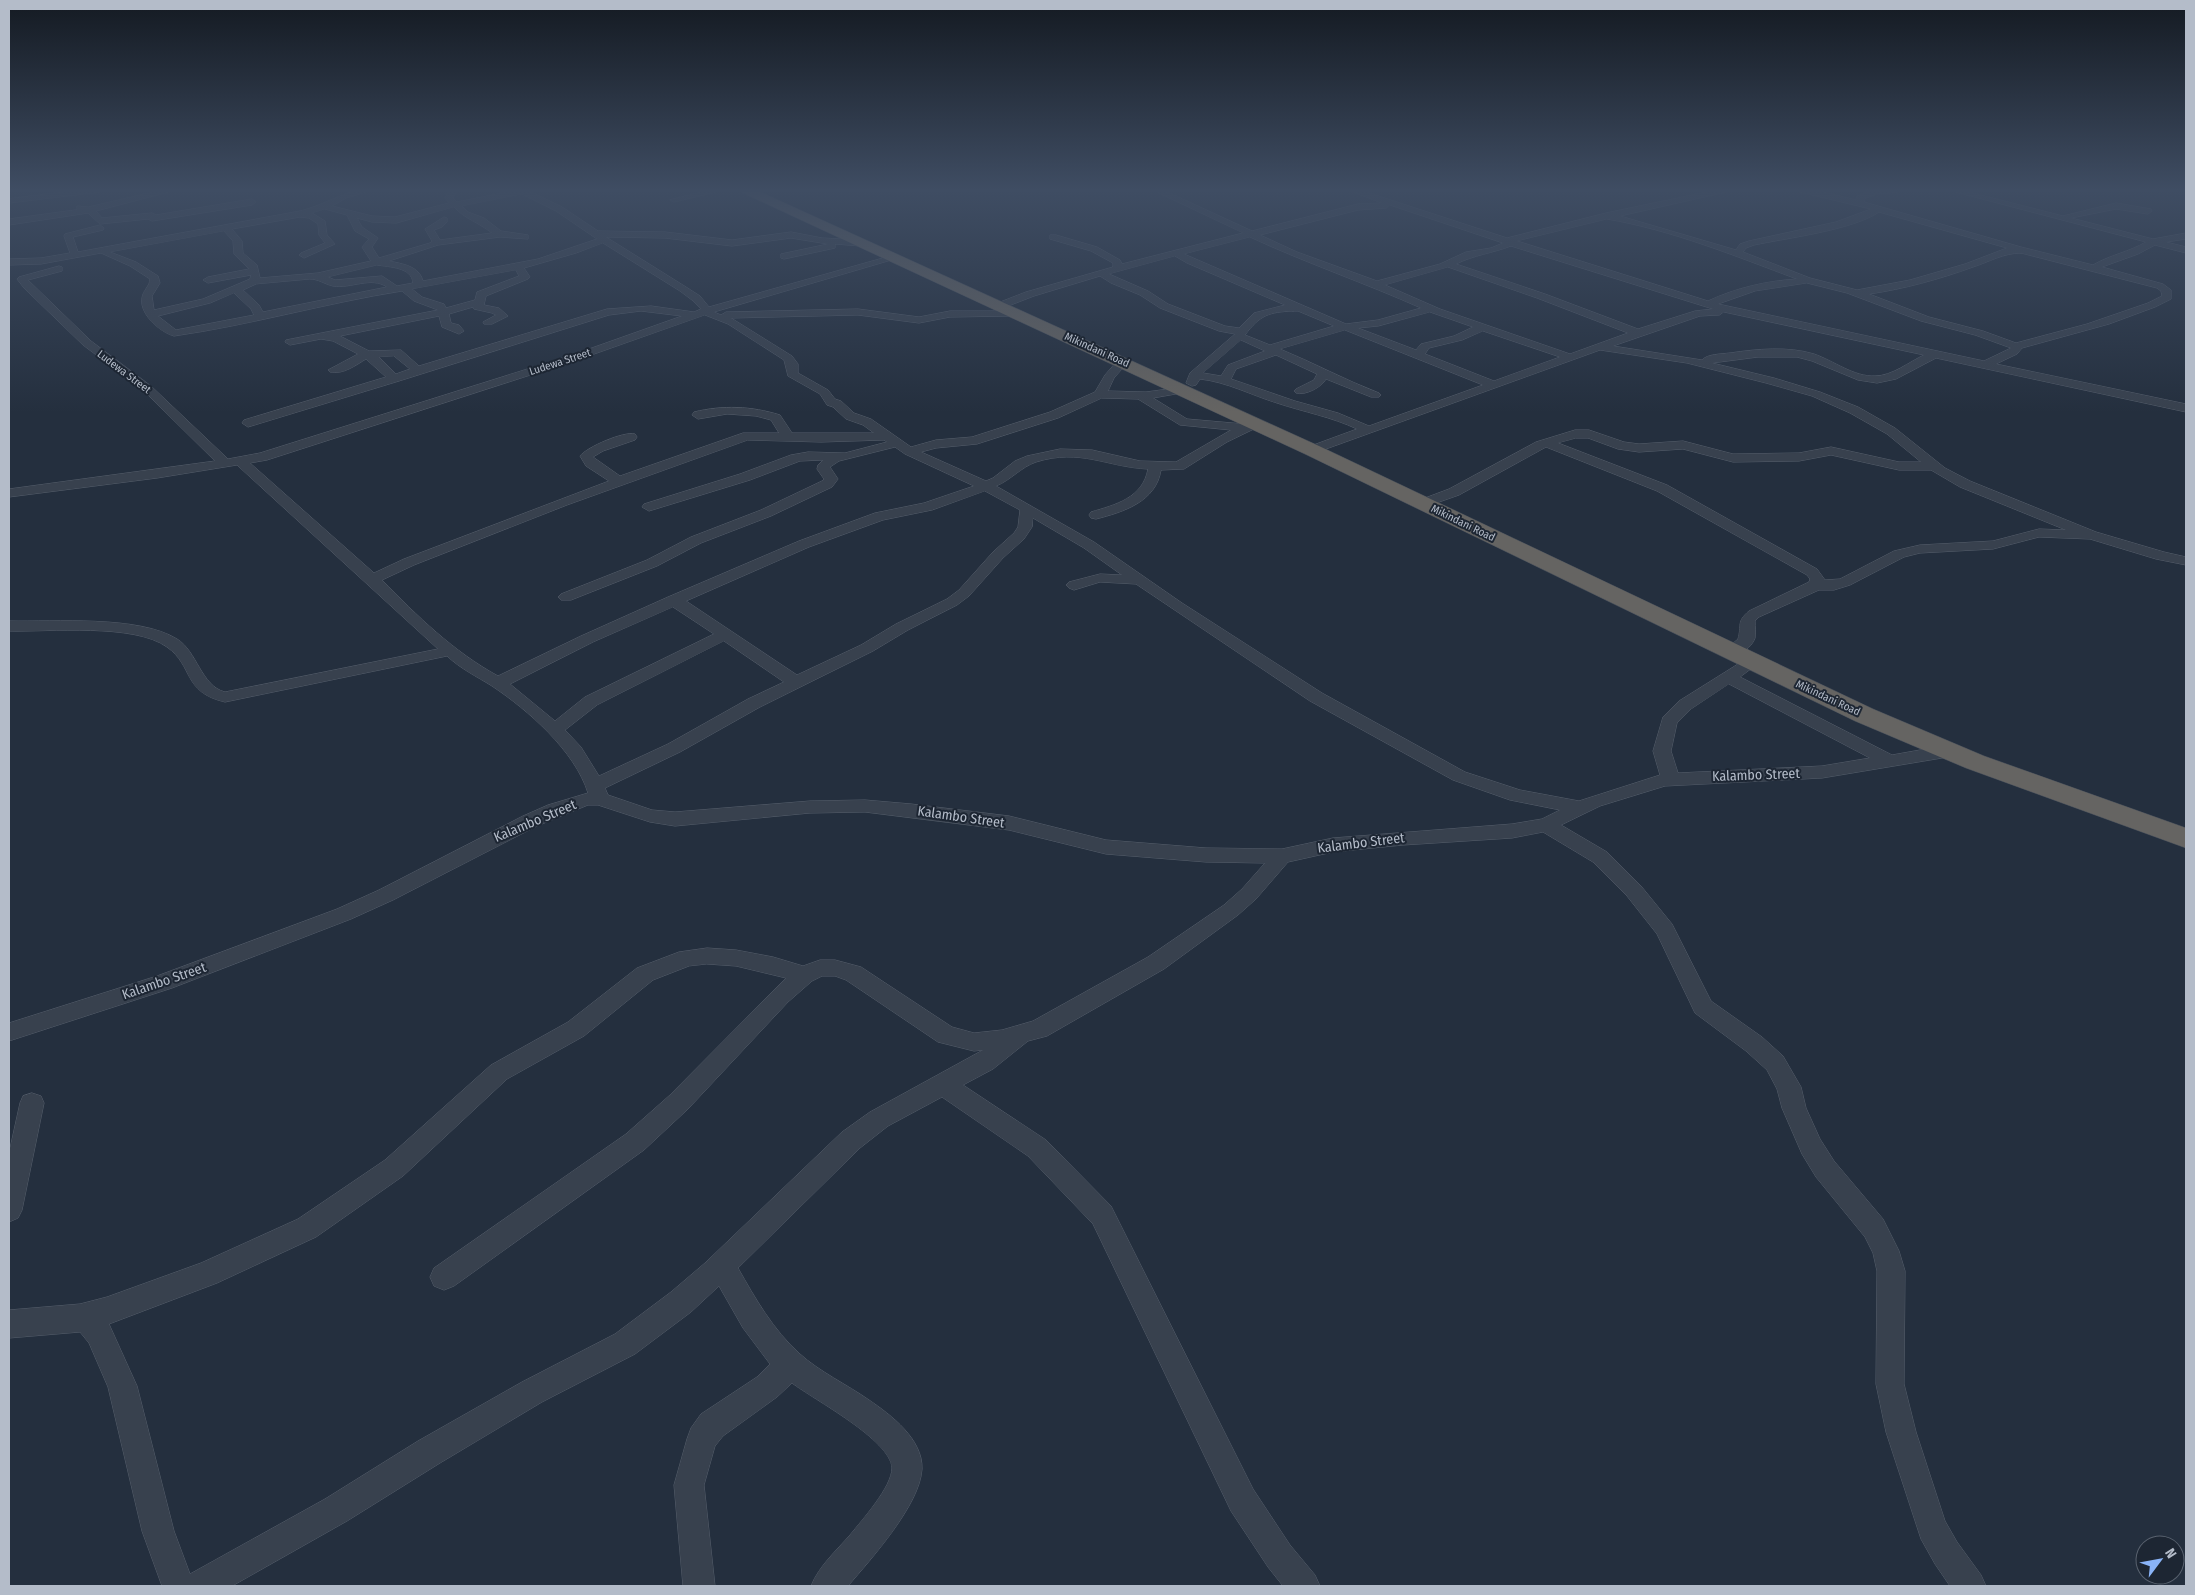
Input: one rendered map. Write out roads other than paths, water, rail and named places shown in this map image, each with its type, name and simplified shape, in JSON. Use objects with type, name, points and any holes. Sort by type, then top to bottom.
[{"type":"highway","name":"Mikindani Road","points":[[907,264],[1122,362],[1188,386],[1249,426],[1312,450],[1864,715],[1948,751],[2186,838]]},
{"type":"street","name":"Ludewa Street","points":[[64,264],[22,279],[26,286],[74,332],[147,388],[233,462]]},
{"type":"street","points":[[134,264],[155,278],[155,285],[147,295],[147,306],[158,322],[174,333],[328,300],[418,286],[524,264]]},
{"type":"street","points":[[250,264],[254,276]]},
{"type":"street","points":[[208,280],[240,275],[318,276],[368,264]]},
{"type":"street","points":[[391,264],[400,266],[410,271],[417,277],[418,286]]},
{"type":"street","points":[[644,264],[696,298],[706,314],[732,322],[788,358],[792,361],[792,374],[795,377],[819,388],[850,416],[867,422],[909,451],[1002,494],[1089,545],[1177,606],[1316,697],[1459,776],[1517,796],[1580,808]]},
{"type":"street","name":"Ludewa Street","points":[[9,493],[233,462],[295,448],[706,314],[872,264]]},
{"type":"street","points":[[248,423],[607,312],[632,308],[662,308],[706,314],[845,312],[919,320],[950,314],[1006,310],[1030,294],[1132,264]]},
{"type":"street","points":[[1198,264],[1345,327],[1495,385]]},
{"type":"street","points":[[1323,264],[1376,284],[1430,309],[1569,357]]},
{"type":"street","points":[[1376,284],[1446,264]]},
{"type":"street","points":[[1449,264],[1541,296],[1638,333]]},
{"type":"street","points":[[1575,264],[1733,312],[1814,327],[1933,355],[2186,408]]},
{"type":"street","points":[[1765,264],[1813,282],[1857,293],[1876,302],[1924,319],[2016,346],[2096,325],[2167,297],[2166,290],[2160,286],[2080,264]]},
{"type":"street","points":[[1857,293],[1875,291],[1921,280],[1971,264]]},
{"type":"street","points":[[2094,268],[2100,264]]},
{"type":"street","points":[[488,322],[503,316],[495,310],[479,308],[477,305],[482,293],[525,277],[518,266]]},
{"type":"street","points":[[1102,273],[1114,281],[1144,293],[1164,306],[1240,334],[1271,351],[1303,362],[1323,374],[1375,395]]},
{"type":"street","points":[[152,314],[202,302],[240,287],[254,276]]},
{"type":"street","points":[[318,276],[334,283],[382,279],[394,289]]},
{"type":"street","points":[[1708,305],[1730,294],[1756,286],[1813,282]]},
{"type":"street","points":[[240,287],[238,291],[253,305],[260,316]]},
{"type":"street","points":[[406,288],[418,299],[440,306],[444,312],[446,324],[456,327],[459,331]]},
{"type":"street","points":[[201,291],[229,290]]},
{"type":"street","points":[[290,342],[444,312],[479,302]]},
{"type":"street","points":[[1188,386],[1204,364],[1240,334],[1256,317],[1278,309],[1300,308]]},
{"type":"street","points":[[1225,380],[1232,367],[1326,331],[1378,323],[1430,309]]},
{"type":"street","points":[[1312,450],[1366,429],[1638,333],[1699,314],[1733,312]]},
{"type":"street","points":[[1418,355],[1426,346],[1463,336],[1482,327]]},
{"type":"street","points":[[321,336],[336,338],[367,355],[381,365],[395,379]]},
{"type":"street","points":[[1985,365],[2013,352],[2017,349],[2016,346]]},
{"type":"street","points":[[1599,347],[1635,351],[1694,362],[1770,380],[1837,402],[1903,439],[1934,466],[1965,484],[2091,534],[2161,556],[2186,561]]},
{"type":"street","points":[[334,370],[350,365],[367,355],[397,352],[418,372]]},
{"type":"street","points":[[1694,362],[1748,356],[1794,354],[1815,358],[1866,379],[1877,380],[1895,375],[1933,355]]},
{"type":"street","points":[[381,365],[407,360]]},
{"type":"street","points":[[1100,394],[1109,377],[1122,362]]},
{"type":"street","points":[[1300,391],[1319,382],[1323,374]]},
{"type":"street","points":[[909,451],[936,444],[973,441],[1054,414],[1100,394],[1141,396],[1188,386],[1210,376],[1280,401],[1341,416],[1366,429]]},
{"type":"street","points":[[1141,396],[1184,422],[1249,426]]},
{"type":"street","points":[[698,415],[730,410],[755,412],[776,418],[788,437]]},
{"type":"street","points":[[498,683],[673,600],[856,523],[880,516],[927,507],[998,481],[1025,462],[1060,453],[1092,454],[1155,467],[1179,466],[1205,449],[1249,426]]},
{"type":"street","points":[[1422,504],[1454,492],[1501,465],[1546,443],[1580,433],[1596,436],[1622,446],[1639,448],[1683,445],[1733,458],[1799,457],[1831,451],[1899,466],[1934,466]]},
{"type":"street","points":[[372,579],[409,562],[618,481],[747,436],[891,440]]},
{"type":"street","points":[[618,481],[591,463],[586,456],[599,448],[631,437]]},
{"type":"street","points":[[649,507],[744,477],[791,459],[813,455],[834,458],[845,457],[891,440]]},
{"type":"street","points":[[1546,443],[1622,471],[1680,497],[1812,572],[1818,580],[1816,585]]},
{"type":"street","points":[[566,598],[652,563],[696,540],[780,507],[827,484],[831,479],[824,469],[824,465],[834,458]]},
{"type":"street","points":[[233,462],[372,579],[408,615],[468,666],[498,683],[532,709],[576,751],[597,792],[674,748],[796,682],[866,648],[964,593],[998,555],[1019,536],[1025,527],[1027,510]]},
{"type":"street","points":[[1096,515],[1141,497],[1155,475],[1155,467]]},
{"type":"street","points":[[1731,652],[1747,641],[1749,636],[1747,620],[1754,614],[1816,585],[1845,582],[1899,554],[1920,549],[1993,545],[2039,533],[2091,534]]},
{"type":"street","points":[[1074,585],[1100,578],[1141,580]]},
{"type":"street","points":[[673,600],[796,682]]},
{"type":"street","points":[[9,626],[64,625],[115,629],[159,637],[172,642],[189,662],[202,685],[216,696],[225,697],[450,651]]},
{"type":"street","points":[[554,730],[571,715],[592,701],[725,635]]},
{"type":"street","points":[[1671,780],[1662,751],[1664,735],[1669,721],[1685,705],[1752,662]]},
{"type":"street","points":[[1728,678],[1890,761]]},
{"type":"street","name":"Kalambo Street","points":[[9,1032],[164,982],[329,920],[386,895],[488,841],[555,810],[587,799],[597,792],[650,816],[675,819],[840,805],[883,807],[1009,824],[1106,847],[1206,856],[1282,856],[1333,845],[1403,838],[1512,831],[1546,825],[1580,808],[1624,791],[1671,780],[1822,772],[1948,751]]},
{"type":"street","points":[[1546,825],[1600,857],[1634,891],[1665,930],[1703,1007],[1754,1044],[1775,1063],[1789,1087],[1794,1108],[1810,1146],[1825,1169],[1874,1228],[1886,1251],[1891,1271],[1890,1384],[1901,1432],[1932,1528],[1946,1553],[1970,1586]]},
{"type":"street","points":[[444,1277],[635,1142],[679,1102],[780,996],[804,975],[820,968],[835,968],[853,973],[946,1035],[974,1042],[1002,1039],[1039,1029],[1156,962],[1203,931],[1249,894],[1282,856]]},
{"type":"street","points":[[9,1324],[85,1316],[107,1311],[207,1274],[307,1228],[394,1168],[499,1072],[576,1029],[645,974],[687,958],[707,956],[736,958],[773,964],[804,975]]},
{"type":"street","points":[[201,1586],[336,1510],[428,1452],[532,1392],[625,1344],[681,1302],[722,1265],[851,1140],[879,1119],[985,1062],[1026,1032]]},
{"type":"street","points":[[943,1085],[1037,1148],[1102,1215],[1242,1500],[1279,1556],[1304,1586]]},
{"type":"street","points":[[9,1210],[32,1102]]},
{"type":"street","points":[[722,1265],[748,1312],[790,1365],[856,1408],[890,1434],[898,1444],[908,1467],[903,1485],[893,1502],[827,1586]]},
{"type":"street","points":[[85,1316],[100,1333],[122,1386],[158,1531],[178,1586]]},
{"type":"street","points":[[699,1586],[689,1485],[696,1454],[702,1439],[712,1425],[767,1387],[790,1365]]}]
